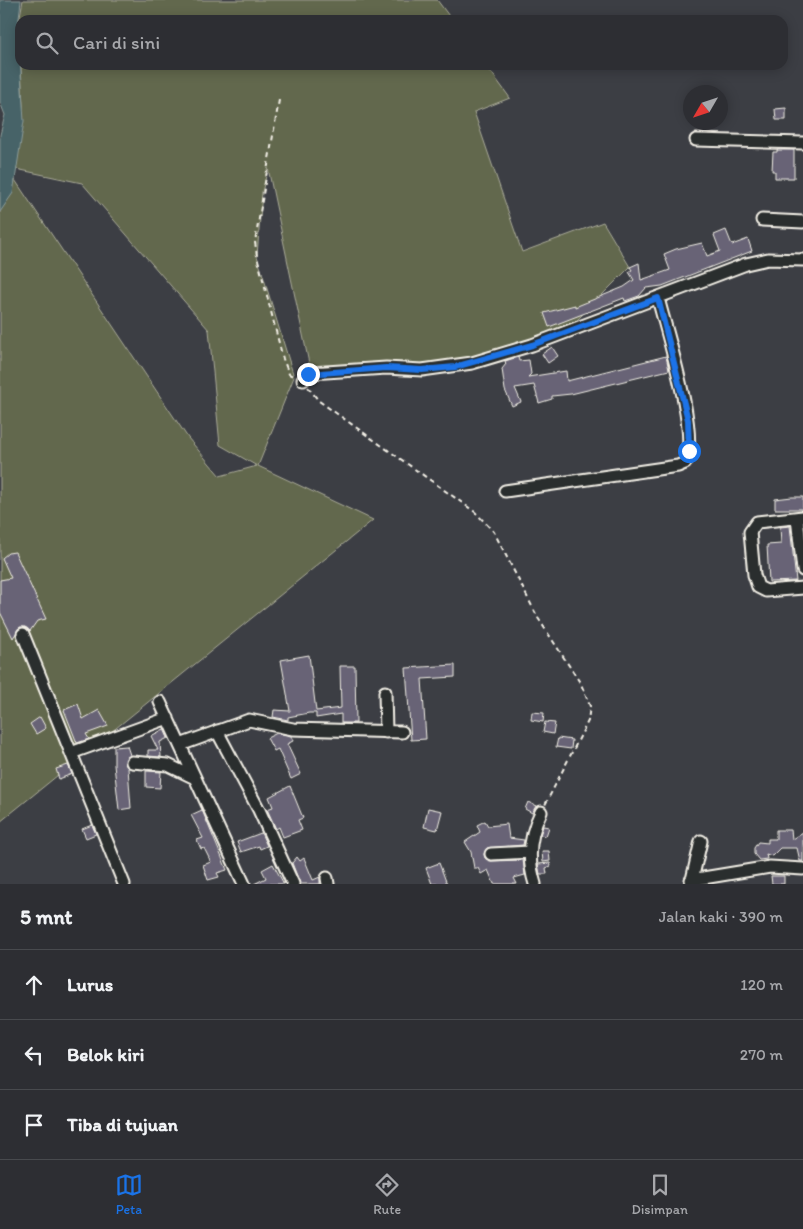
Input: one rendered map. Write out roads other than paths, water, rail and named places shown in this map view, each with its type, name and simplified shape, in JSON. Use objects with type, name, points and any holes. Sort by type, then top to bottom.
[{"type":"street","points":[[696,140],[803,143]]},
{"type":"street","points":[[762,220],[803,222]]},
{"type":"street","points":[[303,380],[311,373],[386,368],[422,370],[455,367],[532,345],[752,263],[780,258],[803,260]]},
{"type":"street","points":[[505,491],[678,466],[685,462],[690,441],[688,420],[658,298]]},
{"type":"street","points":[[803,570],[800,518],[757,522],[750,532],[756,583],[761,590],[803,588]]},
{"type":"street","points":[[23,634],[124,884]]},
{"type":"street","points":[[385,692],[386,732]]},
{"type":"street","points":[[160,702],[243,882],[231,884]]},
{"type":"street","points":[[71,753],[168,718]]},
{"type":"street","points":[[180,745],[249,720],[293,729],[402,732]]},
{"type":"street","points":[[217,730],[259,810],[292,884]]},
{"type":"street","points":[[132,762],[170,766],[194,778]]},
{"type":"street","points":[[535,884],[530,852],[532,829],[541,812]]},
{"type":"street","points":[[701,841],[691,882],[770,867],[803,869]]},
{"type":"street","points":[[491,854],[530,852]]},
{"type":"water","points":[[0,0],[21,0],[19,15],[15,15],[15,70],[21,70],[24,121],[13,193],[0,212],[0,135],[5,115],[0,102]]}]
